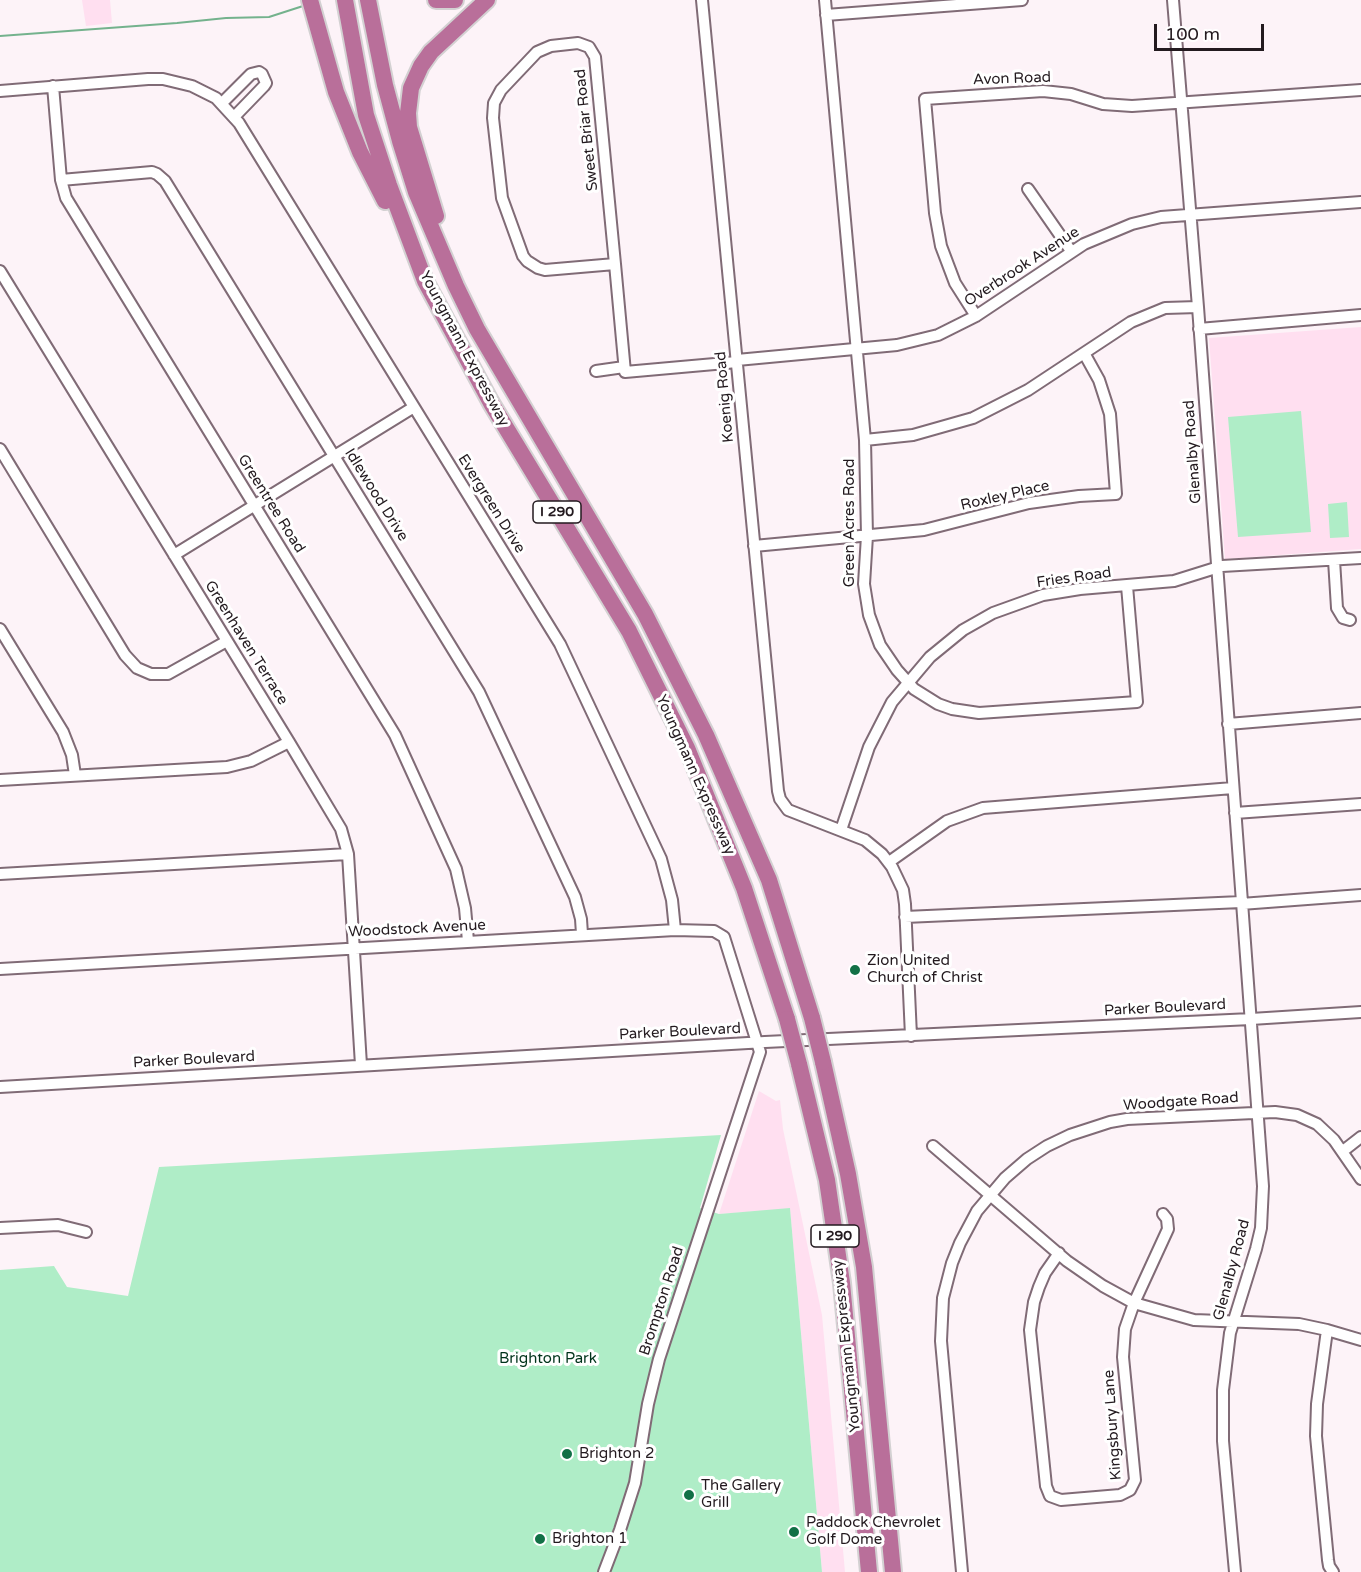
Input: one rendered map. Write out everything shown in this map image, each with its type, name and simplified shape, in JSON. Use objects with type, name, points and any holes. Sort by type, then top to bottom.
[{"type":"highway","points":[[310,0],[329,72],[360,152],[425,281]]},
{"type":"highway","name":"Youngmann Expressway","points":[[345,0],[366,115],[388,184],[425,281],[491,403],[629,630],[676,727],[744,888],[787,1019],[827,1180],[842,1282],[869,1572]]},
{"type":"highway","name":"Youngmann Expressway","points":[[368,0],[385,85],[400,141],[416,192],[456,286],[477,329],[645,614],[706,735],[770,880],[812,1018],[848,1173],[864,1267],[893,1572]]},
{"type":"highway","points":[[436,0],[455,0]]},
{"type":"highway","points":[[456,286],[409,127],[409,100],[415,78],[431,52],[487,0]]},
{"type":"street","name":"Koenig Road","points":[[702,0],[777,791],[783,805],[795,814],[841,830]]},
{"type":"street","name":"Green Acres Road","points":[[825,0],[865,440],[867,536],[864,576],[869,615],[884,651],[907,682],[926,697],[938,704],[965,712],[980,713],[1137,702],[1127,586]]},
{"type":"street","points":[[826,15],[1022,0]]},
{"type":"street","name":"Glenalby Road","points":[[1173,0],[1263,1186],[1261,1228],[1257,1249],[1233,1322],[1225,1364],[1222,1415],[1235,1572]]},
{"type":"street","name":"Sweet Briar Road","points":[[615,264],[545,270],[533,266],[523,256],[502,198],[493,118],[494,103],[501,90],[533,56],[551,46],[584,44],[595,57],[615,264],[624,367]]},
{"type":"street","points":[[222,103],[250,74],[259,72],[262,74],[266,83],[234,117]]},
{"type":"street","name":"Evergreen Drive","points":[[0,91],[163,79],[192,86],[222,103],[234,117],[560,644],[661,859],[672,900],[675,930]]},
{"type":"street","name":"Greentree Road","points":[[53,87],[61,180],[66,198],[395,735],[456,869],[465,908],[468,940]]},
{"type":"street","name":"Avon Road","points":[[976,316],[955,283],[941,246],[935,213],[925,99],[1043,91],[1063,93],[1103,104],[1120,106],[1361,90]]},
{"type":"street","name":"Idlewood Drive","points":[[61,180],[152,172],[161,177],[479,692],[575,897],[581,919],[582,934]]},
{"type":"street","points":[[1028,189],[1071,251]]},
{"type":"street","name":"Overbrook Avenue","points":[[737,361],[858,350],[918,341],[948,331],[976,316],[1071,251],[1097,237],[1132,224],[1190,215],[1361,202]]},
{"type":"street","name":"Greenhaven Terrace","points":[[0,271],[335,817],[348,854],[361,1065]]},
{"type":"street","points":[[865,440],[913,435],[973,418],[1029,390],[1115,331],[1148,314],[1171,307],[1197,307]]},
{"type":"street","points":[[1199,329],[1361,315]]},
{"type":"street","name":"Roxley Place","points":[[754,546],[924,530],[1046,500],[1116,494],[1110,414],[1099,380],[1083,353]]},
{"type":"street","points":[[596,371],[624,367],[625,372],[737,361]]},
{"type":"street","points":[[174,555],[414,407]]},
{"type":"street","points":[[0,449],[125,655],[137,668],[151,674],[176,672],[227,641]]},
{"type":"street","name":"Fries Road","points":[[841,830],[874,734],[892,702],[930,657],[949,640],[978,621],[1008,606],[1062,592],[1174,580],[1217,567],[1361,558]]},
{"type":"street","points":[[1334,560],[1337,608],[1343,618],[1350,620]]},
{"type":"street","points":[[0,630],[63,732],[72,755],[75,775]]},
{"type":"street","points":[[1228,724],[1361,713]]},
{"type":"street","points":[[0,780],[227,767],[251,761],[289,742]]},
{"type":"street","points":[[889,862],[947,821],[977,810],[1233,788]]},
{"type":"street","points":[[1235,813],[1361,804]]},
{"type":"street","points":[[841,830],[865,840],[882,854],[889,862],[903,890],[911,1036]]},
{"type":"street","points":[[0,874],[348,854]]},
{"type":"street","points":[[905,917],[1241,903],[1361,895]]},
{"type":"street","name":"Woodstock Avenue","points":[[0,969],[468,940],[675,930],[714,931],[724,937],[757,1043]]},
{"type":"street","name":"Parker Boulevard","points":[[0,1087],[757,1043],[1361,1012]]},
{"type":"street","name":"Brompton Road","points":[[604,1572],[635,1483],[648,1404],[659,1359],[760,1052],[757,1043]]},
{"type":"street","name":"Woodgate Road","points":[[962,1572],[941,1320],[946,1284],[960,1243],[977,1211],[1016,1168],[1039,1151],[1070,1135],[1127,1119],[1286,1113],[1310,1120],[1326,1131],[1343,1151],[1361,1179]]},
{"type":"street","points":[[1343,1151],[1361,1137]]},
{"type":"street","points":[[933,1146],[1059,1253],[1103,1286],[1134,1303],[1194,1320],[1278,1322],[1327,1330],[1361,1340]]},
{"type":"street","name":"Kingsbury Lane","points":[[1059,1253],[1045,1273],[1039,1287],[1034,1302],[1030,1330],[1047,1492],[1055,1499],[1061,1500],[1120,1495],[1130,1490],[1135,1480],[1123,1343],[1134,1303],[1168,1229],[1167,1219],[1162,1214]]},
{"type":"street","points":[[0,1228],[58,1225],[86,1232]]},
{"type":"street","points":[[1327,1330],[1316,1427],[1328,1560],[1333,1572]]},
{"type":"shaded area","points":[[82,0],[110,0],[112,23],[86,26]]},
{"type":"shaded area","points":[[1361,327],[1361,549],[1225,559],[1209,338]]},
{"type":"shaded area","points":[[759,1091],[776,1101],[780,1100],[783,1129],[822,1315],[845,1572],[822,1572],[790,1209],[719,1214]]},
{"type":"green space","points":[[1301,411],[1311,532],[1238,537],[1228,417]]},
{"type":"green space","points":[[1347,502],[1349,537],[1330,538],[1328,504]]},
{"type":"green space","name":"Brighton Park","points":[[721,1135],[700,1208],[719,1214],[790,1208],[822,1572],[0,1572],[0,1270],[54,1266],[67,1287],[128,1296],[159,1167]]},
{"type":"waterway","points":[[0,36],[226,18],[269,17],[303,6]]},
{"type":"place","name":"Zion United Church of Christ","points":[[855,970]]},
{"type":"place","name":"Brighton 2","points":[[567,1454]]},
{"type":"place","name":"The Gallery Grill","points":[[689,1495]]},
{"type":"place","name":"Paddock Chevrolet Golf Dome","points":[[794,1532]]},
{"type":"place","name":"Brighton 1","points":[[540,1539]]}]
